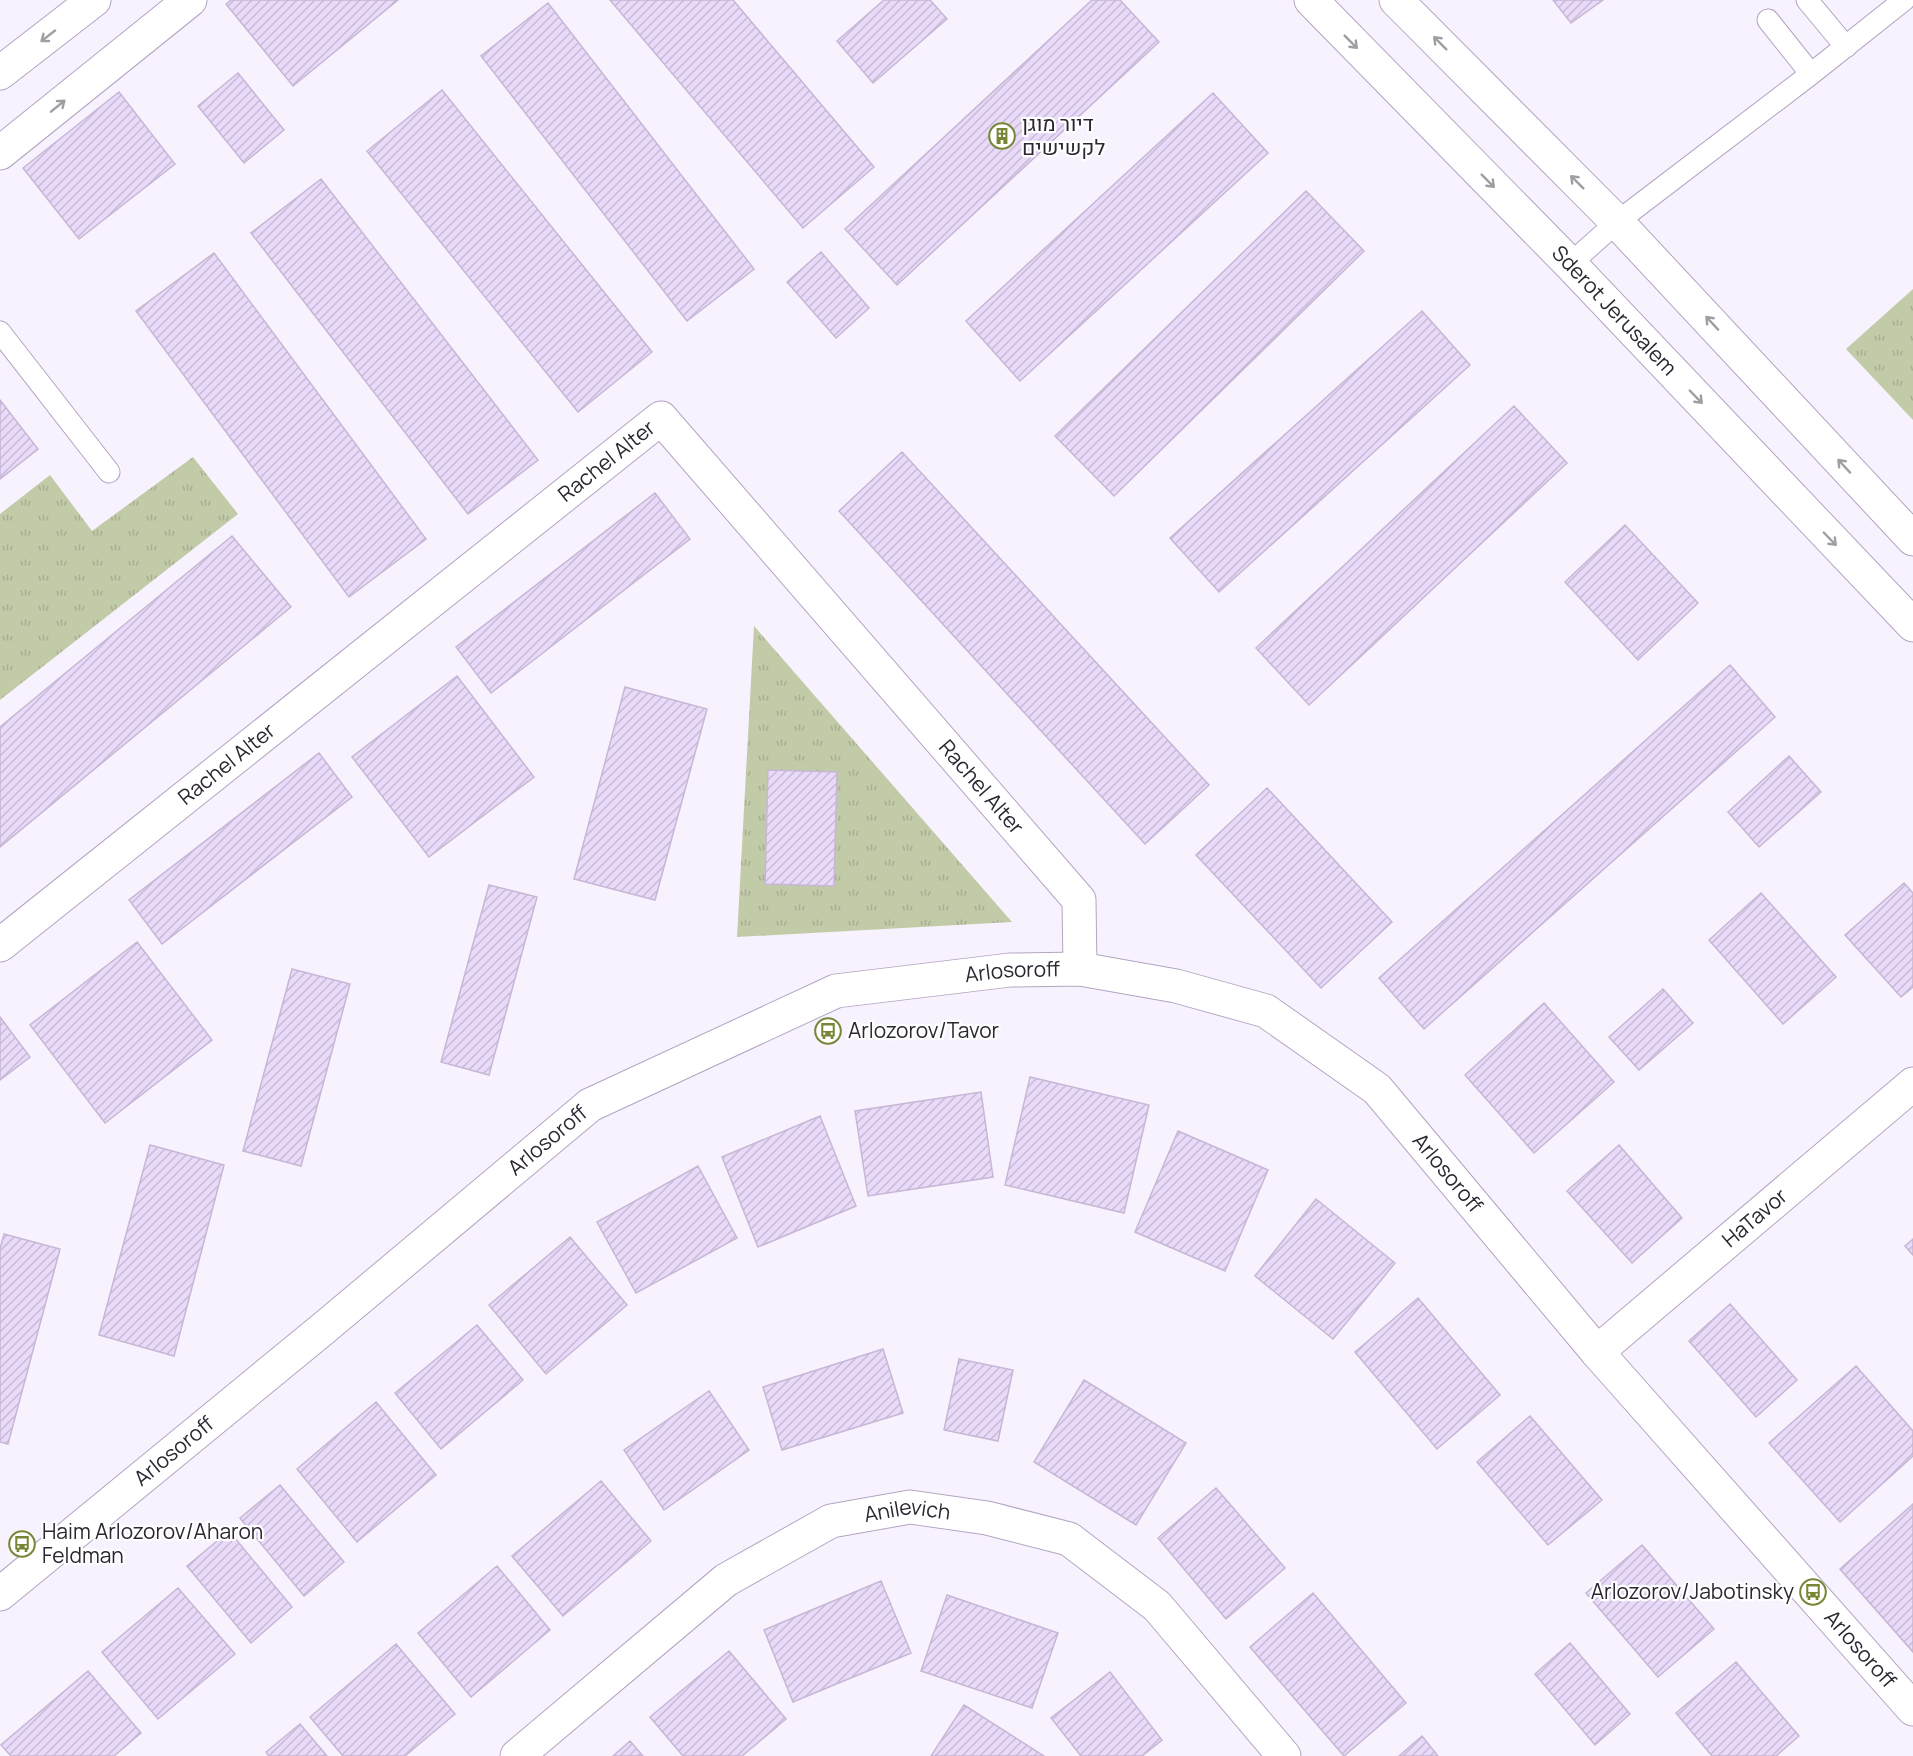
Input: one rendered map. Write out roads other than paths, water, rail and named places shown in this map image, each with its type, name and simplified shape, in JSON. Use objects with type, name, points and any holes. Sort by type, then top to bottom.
[{"type":"street","points":[[0,73],[94,0]]},
{"type":"street","points":[[4,148],[190,0]]},
{"type":"street","name":"Sderot Jerusalem","points":[[1311,0],[1570,264],[1913,625]]},
{"type":"street","points":[[1396,0],[1617,222],[1913,539]]},
{"type":"street","name":"Rachel Alter","points":[[0,945],[661,418],[1079,900],[1080,969]]},
{"type":"street","name":"Arlosoroff","points":[[0,1594],[324,1328],[590,1105],[836,992],[1010,970],[1080,969],[1176,986],[1266,1011],[1377,1089],[1597,1352],[1913,1708]]},
{"type":"street","name":"HaTavor","points":[[1597,1352],[1913,1083]]},
{"type":"street","name":"Anilevich","points":[[517,1756],[726,1580],[831,1521],[910,1508],[987,1518],[1069,1539],[1157,1606],[1284,1756]]},
{"type":"lane","points":[[1807,0],[1846,47]]},
{"type":"lane","points":[[1570,264],[1617,222],[1904,0]]},
{"type":"lane","points":[[1768,20],[1811,74]]},
{"type":"lane","points":[[0,332],[109,472]]},
{"type":"place","name":"דיור מוגן לקשישים","points":[[1002,136]]},
{"type":"place","name":"Arlozorov/Tavor","points":[[828,1031]]},
{"type":"place","name":"Haim Arlozorov/Aharon Feldman","points":[[22,1544]]},
{"type":"place","name":"Arlozorov/Jabotinsky","points":[[1813,1592]]}]
